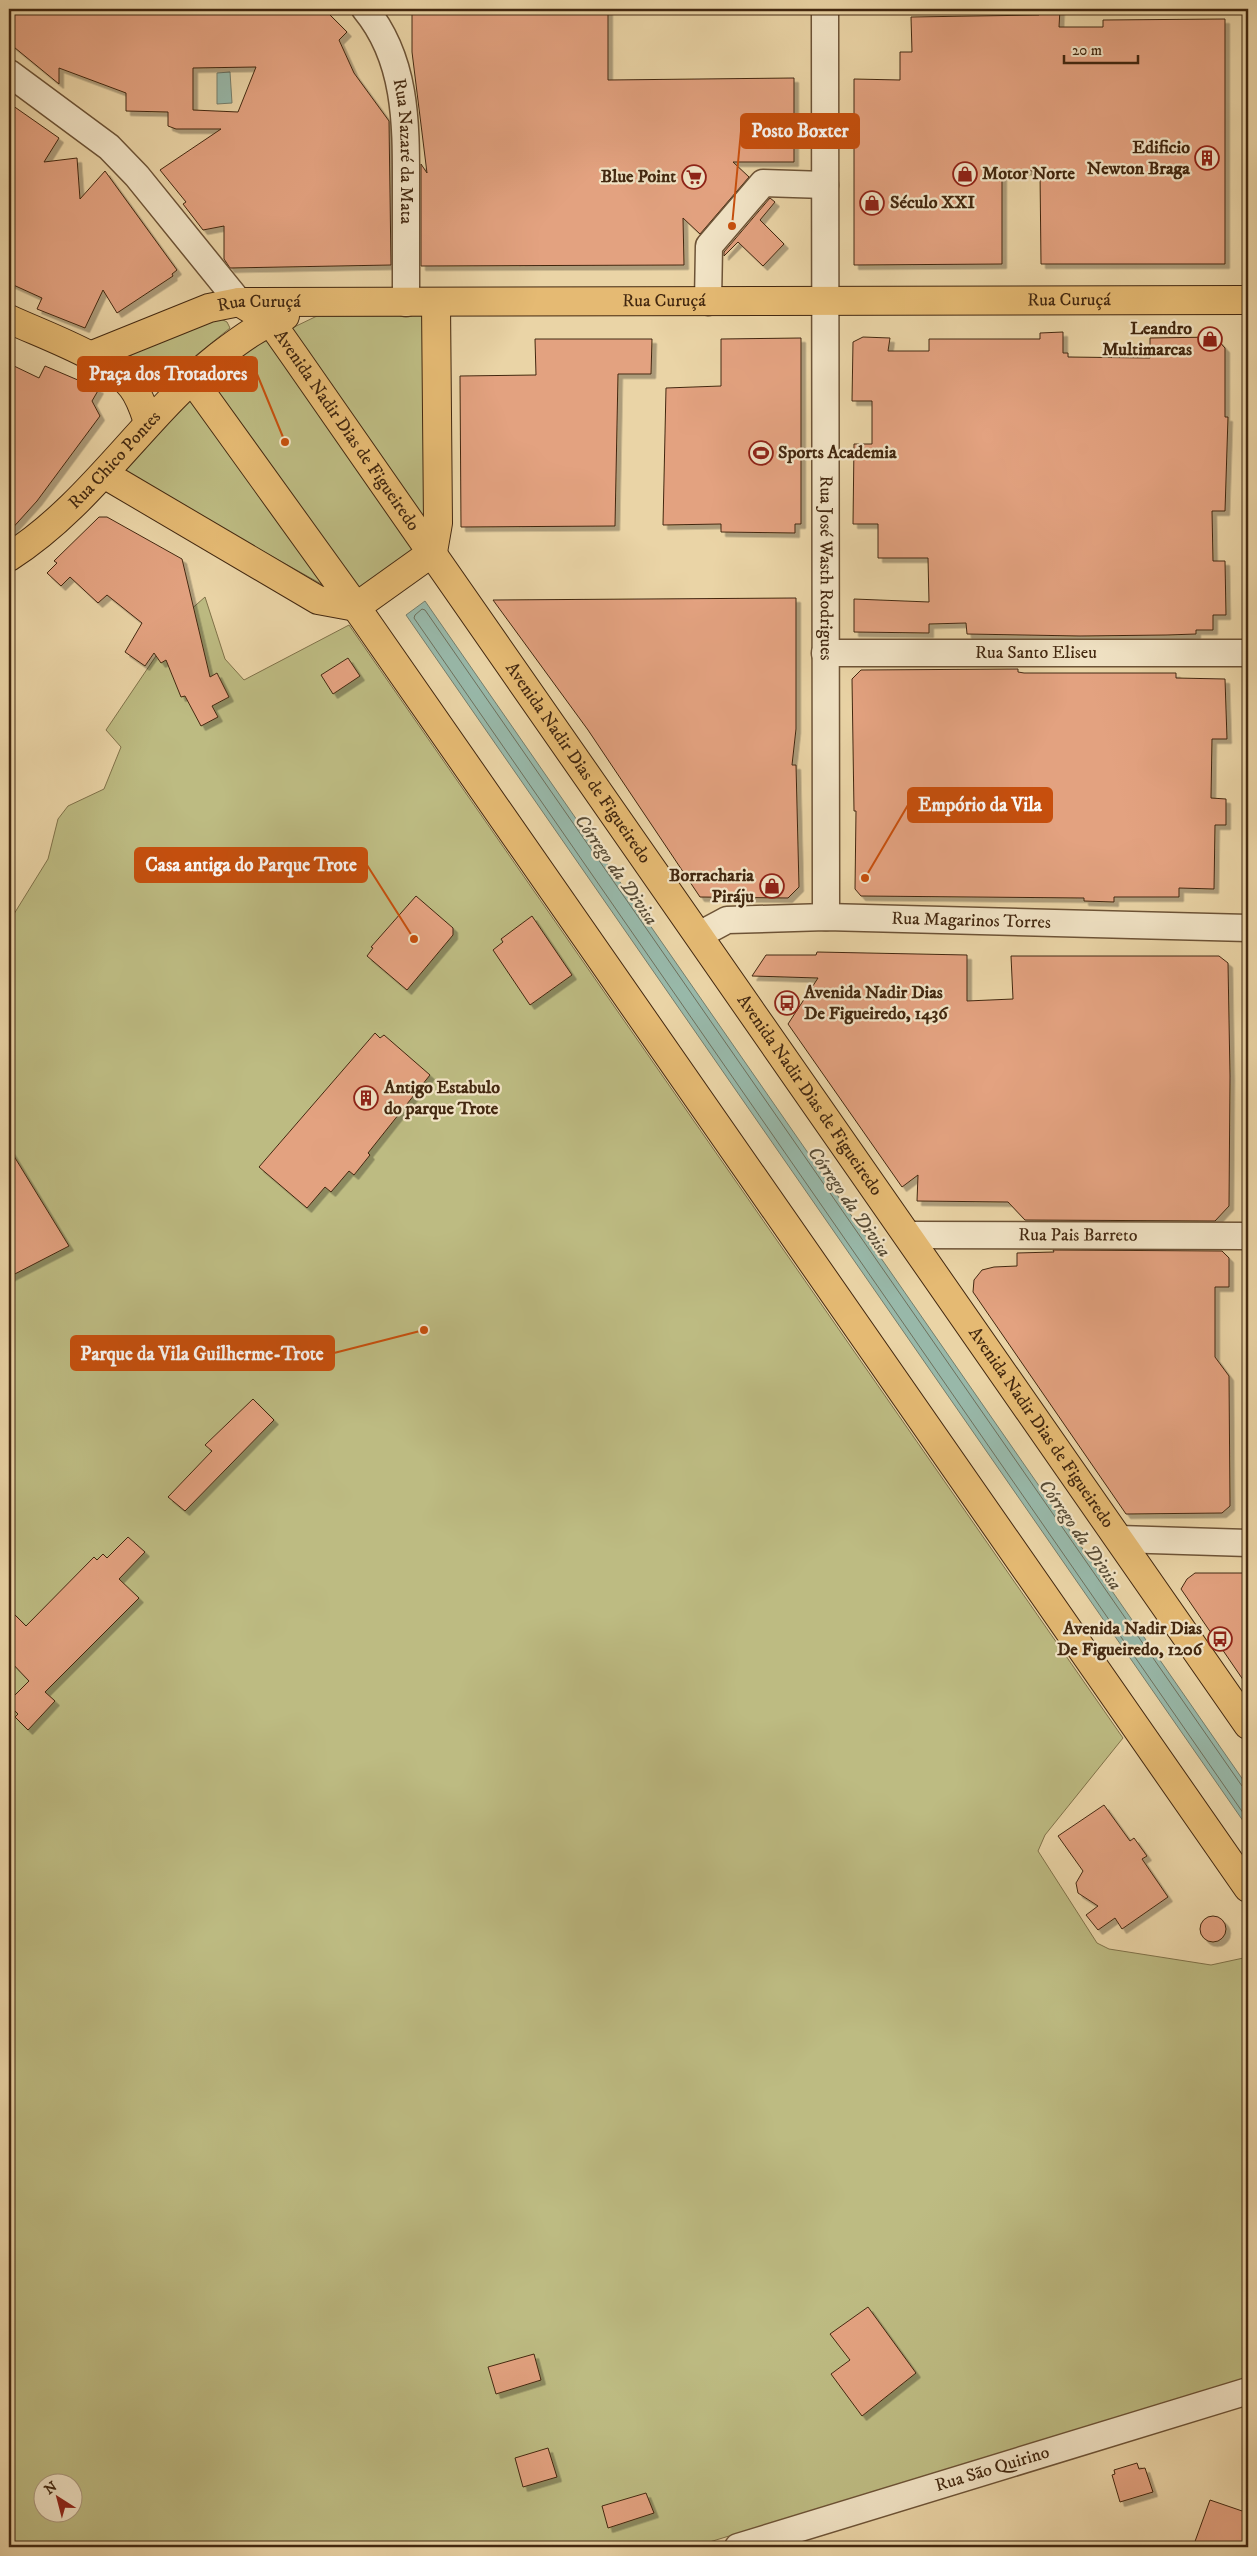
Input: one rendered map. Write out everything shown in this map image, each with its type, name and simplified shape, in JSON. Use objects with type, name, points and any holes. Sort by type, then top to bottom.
[{"type":"main road","name":"Rua Curuçá","points":[[90,356],[209,308],[239,302],[1248,300]]},
{"type":"main road","name":"Avenida Nadir Dias de Figueiredo","points":[[239,302],[270,321],[700,935],[1248,1725]]},
{"type":"main road","name":"Rua Chico Pontes","points":[[9,557],[58,517],[104,474],[148,422],[192,378],[234,344],[270,321],[322,303]]},
{"type":"main road","points":[[104,474],[318,600],[356,606],[433,552],[438,523],[436,303]]},
{"type":"main road","points":[[9,319],[90,356],[124,378],[134,388],[148,422]]},
{"type":"main road","points":[[192,378],[356,606],[1248,1888]]},
{"type":"street","name":"Rua Nazaré da Mata","points":[[365,9],[373,18],[393,56],[403,99],[406,141],[406,303]]},
{"type":"street","name":"Rua José Wasth Rodrigues","points":[[825,9],[826,918]]},
{"type":"street","name":"Avenida Nadir Dias de Figueiredo","points":[[9,73],[109,147],[137,176],[239,302]]},
{"type":"street","points":[[708,302],[709,246],[763,183],[825,185]]},
{"type":"street","name":"Rua Santo Eliseu","points":[[826,653],[1248,653]]},
{"type":"street","name":"Rua Magarinos Torres","points":[[700,935],[727,920],[826,918],[1248,928]]},
{"type":"street","name":"Rua Pais Barreto","points":[[908,1235],[1248,1236]]},
{"type":"street","points":[[1119,1539],[1248,1543]]},
{"type":"street","name":"Rua São Quirino","points":[[738,2547],[1248,2391]]},
{"type":"shaded area","points":[[317,316],[425,316],[427,530],[416,553],[358,592],[332,590],[118,470],[167,414],[240,353]]},
{"type":"shaded area","points":[[219,318],[227,322],[230,328],[153,390],[134,372],[131,362],[133,348]]},
{"type":"shaded area","points":[[205,597],[225,659],[244,680],[349,625],[1123,1738],[1045,1835],[1038,1851],[1097,1943],[1109,1949],[1211,1965],[1248,1957],[1248,2378],[693,2547],[9,2547],[9,922],[48,859],[58,819],[68,806],[104,789],[121,747],[106,730],[158,653],[172,626]]},
{"type":"water","points":[[230,72],[232,103],[217,104],[217,73]]},
{"type":"water","points":[[425,601],[1248,1787],[1248,1828],[406,615]]},
{"type":"building","points":[[9,9],[324,9],[347,32],[339,40],[354,73],[389,121],[391,265],[230,268],[224,259],[224,226],[203,230],[183,204],[186,202],[160,170],[221,129],[176,129],[168,126],[168,112],[126,111],[126,93],[59,68],[59,84],[9,43]],"holes":[[[256,67],[238,112],[193,110],[193,68]]]},
{"type":"building","points":[[412,9],[608,9],[608,80],[794,78],[794,162],[733,162],[749,177],[700,234],[683,218],[684,265],[421,266],[421,164],[427,173],[412,52]]},
{"type":"building","points":[[1039,9],[1060,9],[1059,27],[1103,27],[1103,20],[1225,19],[1225,264],[1041,264],[1040,171],[1002,170],[1002,264],[854,265],[854,79],[900,80],[900,52],[912,52],[911,17],[1039,15]]},
{"type":"building","points":[[9,103],[59,138],[44,162],[77,158],[80,199],[105,171],[177,270],[172,274],[173,276],[117,313],[103,290],[85,328],[37,309],[42,298],[9,283]]},
{"type":"building","points":[[770,198],[775,202],[760,220],[784,244],[763,266],[738,242],[724,256],[724,252]]},
{"type":"building","points":[[1063,332],[1063,353],[1068,353],[1068,357],[1150,358],[1150,338],[1215,337],[1225,348],[1225,417],[1228,417],[1225,511],[1212,511],[1213,561],[1225,561],[1226,615],[1213,615],[1213,630],[1196,630],[1196,634],[1080,636],[967,634],[966,623],[929,624],[929,633],[854,632],[854,599],[929,602],[928,558],[878,558],[878,524],[853,524],[854,444],[872,444],[872,401],[852,401],[853,342],[863,337],[890,338],[888,351],[929,351],[929,339],[1040,339],[1040,333]]},
{"type":"building","name":"Sports Academia","points":[[801,338],[801,524],[795,524],[795,533],[721,532],[721,524],[663,525],[666,388],[721,386],[721,339]]},
{"type":"building","points":[[535,339],[652,339],[651,374],[618,374],[615,526],[461,527],[460,376],[536,375]]},
{"type":"building","points":[[14,366],[39,378],[45,366],[99,389],[92,401],[100,416],[37,501],[9,532],[9,377]]},
{"type":"building","points":[[99,517],[107,517],[182,559],[210,677],[217,673],[229,697],[212,706],[218,717],[201,726],[185,696],[181,697],[166,660],[161,663],[154,653],[145,666],[125,652],[142,623],[107,595],[98,603],[70,577],[61,586],[47,573],[57,563],[54,561]]},
{"type":"building","points":[[796,598],[796,729],[792,765],[796,765],[799,887],[788,898],[700,897],[588,730],[493,600]]},
{"type":"building","points":[[348,658],[360,676],[333,694],[321,675]]},
{"type":"building","points":[[1018,669],[1018,672],[1024,673],[1176,673],[1176,678],[1225,679],[1227,739],[1212,739],[1211,798],[1226,799],[1226,825],[1215,825],[1214,889],[1179,888],[1179,897],[1114,897],[1114,902],[1084,901],[1084,898],[861,896],[855,889],[856,811],[854,811],[852,679],[861,670]]},
{"type":"building","points":[[416,896],[453,928],[453,935],[407,990],[367,956],[373,948],[371,947]]},
{"type":"building","points":[[532,916],[572,975],[530,1005],[493,950],[503,942],[501,939]]},
{"type":"building","points":[[817,952],[967,955],[967,1001],[1013,999],[1011,956],[1219,956],[1228,963],[1230,1076],[1229,1206],[1215,1221],[1025,1220],[1008,1202],[917,1201],[918,1175],[902,1187],[788,1024],[818,978],[752,976],[766,955],[816,955]]},
{"type":"building","name":"Antigo Estabulo do parque Trote","points":[[375,1033],[380,1038],[384,1035],[430,1075],[368,1153],[370,1155],[354,1175],[349,1171],[331,1192],[325,1187],[307,1208],[259,1167]]},
{"type":"building","points":[[9,1148],[69,1246],[9,1277]]},
{"type":"building","points":[[1053,1250],[1222,1251],[1229,1258],[1229,1287],[1215,1287],[1215,1357],[1229,1376],[1230,1506],[1222,1513],[1126,1514],[973,1292],[974,1280],[982,1270],[994,1267],[1017,1266],[1017,1253],[1054,1252]]},
{"type":"building","points":[[253,1399],[274,1420],[185,1511],[168,1497],[212,1451],[205,1445]]},
{"type":"building","points":[[128,1537],[145,1552],[119,1579],[139,1598],[45,1692],[55,1701],[28,1730],[15,1717],[18,1714],[9,1705],[9,1701],[29,1681],[9,1660],[9,1609],[26,1626],[94,1557],[97,1560],[103,1554],[107,1558]]},
{"type":"building","points":[[1195,1573],[1248,1573],[1248,1687],[1181,1589],[1187,1579]]},
{"type":"building","points":[[1104,1805],[1130,1841],[1134,1838],[1147,1856],[1142,1859],[1168,1897],[1122,1929],[1115,1918],[1098,1930],[1086,1915],[1098,1906],[1078,1893],[1076,1883],[1083,1871],[1058,1836]]},
{"type":"building","points":[[1213,1916],[1222,1920],[1226,1929],[1222,1938],[1213,1942],[1204,1938],[1200,1929],[1204,1920]]},
{"type":"building","points":[[868,2307],[916,2373],[862,2416],[831,2374],[850,2360],[830,2334]]},
{"type":"building","points":[[534,2354],[541,2380],[496,2394],[488,2367]]},
{"type":"building","points":[[548,2448],[557,2477],[523,2487],[515,2458]]},
{"type":"building","points":[[1137,2463],[1139,2469],[1145,2468],[1153,2492],[1120,2502],[1112,2475],[1115,2474],[1114,2470]]},
{"type":"building","points":[[646,2493],[654,2513],[608,2528],[602,2506]]},
{"type":"building","points":[[1210,2500],[1248,2513],[1248,2547],[1193,2547]]},
{"type":"place","name":"Edificio Newton Braga","points":[[1207,158]]},
{"type":"place","name":"Motor Norte","points":[[965,174]]},
{"type":"place","name":"Blue Point","points":[[694,177]]},
{"type":"place","name":"Século XXI","points":[[872,203]]},
{"type":"place","name":"Posto Boxter","points":[[732,226]]},
{"type":"place","name":"Leandro Multimarcas","points":[[1210,339]]},
{"type":"place","name":"Praça dos Trotadores","points":[[285,442]]},
{"type":"place","name":"Sports Academia","points":[[761,453]]},
{"type":"place","name":"Empório da Vila","points":[[865,878]]},
{"type":"place","name":"Borracharia Piráju","points":[[772,886]]},
{"type":"place","name":"Casa antiga do Parque Trote","points":[[414,939]]},
{"type":"place","name":"Avenida Nadir Dias De Figueiredo, 1436","points":[[787,1003]]},
{"type":"place","name":"Antigo Estabulo do parque Trote","points":[[366,1098]]},
{"type":"place","name":"Parque da Vila Guilherme-Trote","points":[[424,1330]]},
{"type":"place","name":"Avenida Nadir Dias De Figueiredo, 1206","points":[[1220,1639]]},
{"type":"water label","name":"Córrego da Divisa","points":[[616,870]]},
{"type":"water label","name":"Córrego da Divisa","points":[[849,1202]]},
{"type":"water label","name":"Córrego da Divisa","points":[[1080,1535]]}]
